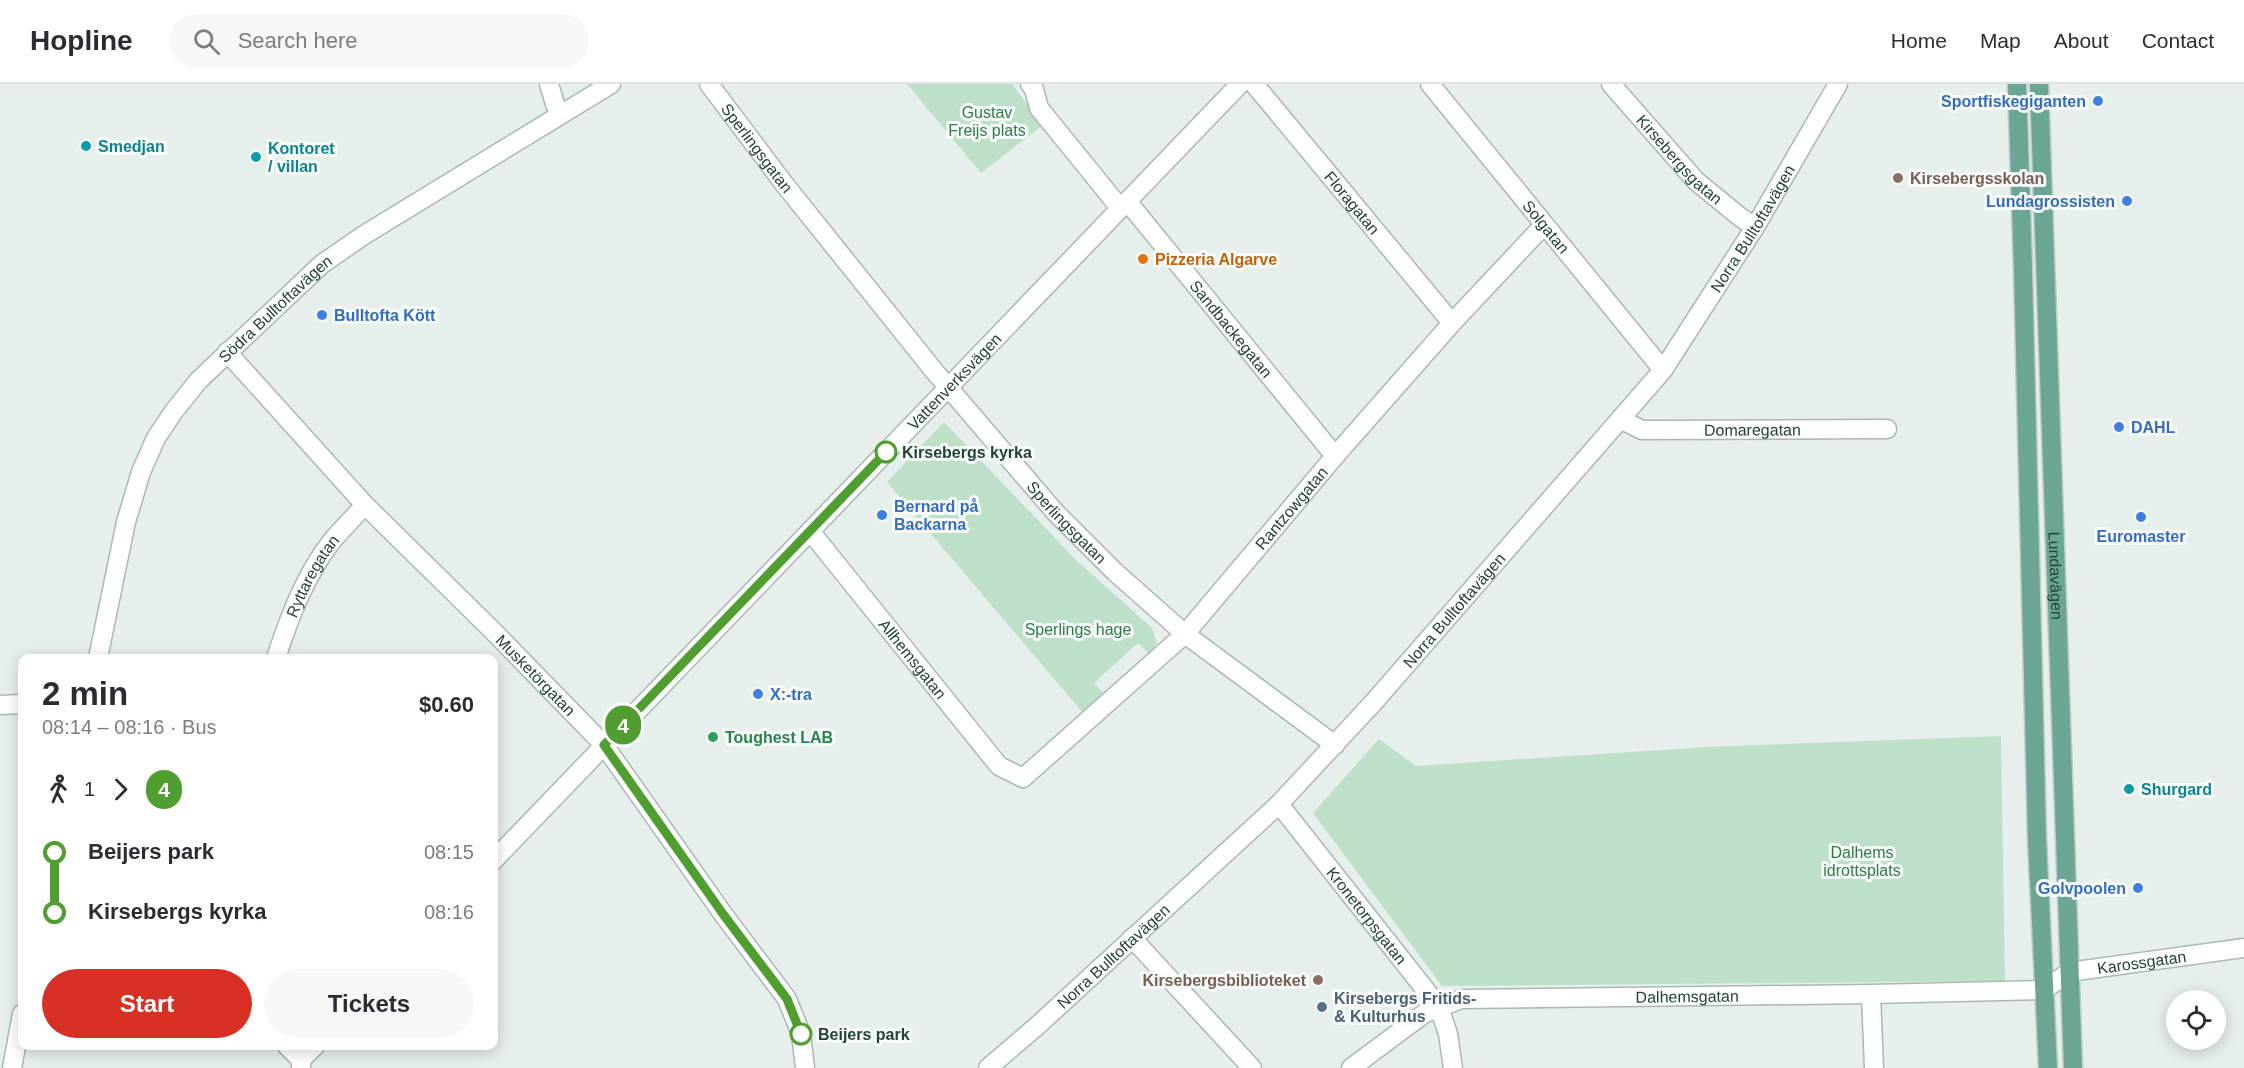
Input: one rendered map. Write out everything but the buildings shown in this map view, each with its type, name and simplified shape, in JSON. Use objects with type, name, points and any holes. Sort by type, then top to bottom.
[{"type":"main road","name":"Lundavägen","points":[[2017,84],[2037,839],[2048,1068]]},
{"type":"main road","name":"Lundavägen","points":[[2039,84],[2073,1068]]},
{"type":"street","points":[[549,84],[560,115]]},
{"type":"street","name":"Södra Bulltoftavägen","points":[[99,654],[126,522],[141,472],[156,438],[199,380],[322,264],[364,235],[611,84]]},
{"type":"street","name":"Sperlingsgatan","points":[[709,84],[785,185],[949,388],[1055,512],[1115,572],[1185,634],[1335,745]]},
{"type":"street","name":"Vattenverksvägen","points":[[498,856],[1240,84]]},
{"type":"street","name":"Floragatan","points":[[1254,84],[1452,322]]},
{"type":"street","name":"Solgatan","points":[[1430,84],[1663,370]]},
{"type":"street","name":"Kirsebergsgatan","points":[[1611,84],[1696,181],[1755,227]]},
{"type":"street","name":"Norra Bulltoftavägen","points":[[988,1068],[1005,1056],[1279,804],[1335,745],[1663,370],[1755,227],[1838,84]]},
{"type":"street","name":"Sandbackegatan","points":[[1034,86],[1039,108],[1124,205],[1335,456]]},
{"type":"street","name":"Rantzowgatan","points":[[1023,778],[1185,634],[1452,322],[1544,225]]},
{"type":"street","name":"Musketörgatan","points":[[227,352],[365,504],[494,631],[604,745],[723,914],[787,999],[801,1034],[805,1068]]},
{"type":"street","name":"Domaregatan","points":[[1620,418],[1642,430],[1887,429]]},
{"type":"street","name":"Ryttaregatan","points":[[277,654],[288,620],[308,580],[330,544],[365,504]]},
{"type":"street","name":"Allhemsgatan","points":[[810,531],[999,766],[1023,778]]},
{"type":"street","points":[[0,705],[18,704]]},
{"type":"street","name":"Kronetorpsgatan","points":[[1279,804],[1439,1007],[1448,1034],[1453,1068]]},
{"type":"street","points":[[1132,938],[1252,1068]]},
{"type":"street","name":"Karossgatan","points":[[2044,990],[2069,972],[2244,948]]},
{"type":"street","name":"Dalhemsgatan","points":[[1351,1068],[1425,1013],[1461,999],[2044,990]]},
{"type":"street","points":[[1871,994],[1874,1068]]},
{"type":"street","points":[[12,1068],[18,1036]]},
{"type":"street","points":[[290,1050],[301,1064],[312,1050]]},
{"type":"green space","name":"Gustav Freijs plats","points":[[907,84],[1012,84],[1043,125],[981,173]]},
{"type":"green space","name":"Sperlings hage","points":[[944,422],[1076,560],[1152,628],[1157,643],[1149,654],[1138,643],[1094,683],[1105,695],[1083,713],[887,482]]},
{"type":"green space","name":"Dalhems idrottsplats","points":[[2001,736],[2005,981],[1442,986],[1313,813],[1379,739],[1416,766],[1708,747]]},
{"type":"bus line","name":"4","points":[[801,1034],[787,999],[723,914],[604,745],[886,452]]},
{"type":"place","name":"Sportfiskegiganten","points":[[2098,101]]},
{"type":"place","name":"Smedjan","points":[[86,146]]},
{"type":"place","name":"Kontoret / villan","points":[[256,157]]},
{"type":"place","name":"Kirsebergsskolan","points":[[1898,178]]},
{"type":"place","name":"Lundagrossisten","points":[[2127,201]]},
{"type":"place","name":"Pizzeria Algarve","points":[[1143,259]]},
{"type":"place","name":"Bulltofta Kött","points":[[322,315]]},
{"type":"place","name":"DAHL","points":[[2119,427]]},
{"type":"place","name":"Kirsebergs kyrka","points":[[886,452]]},
{"type":"place","name":"Bernard på Backarna","points":[[882,515]]},
{"type":"place","name":"Euromaster","points":[[2141,517]]},
{"type":"place","name":"X:-tra","points":[[758,694]]},
{"type":"place","name":"Toughest LAB","points":[[713,737]]},
{"type":"place","name":"Shurgard","points":[[2129,789]]},
{"type":"place","name":"Golvpoolen","points":[[2138,888]]},
{"type":"place","name":"Kirsebergsbiblioteket","points":[[1318,980]]},
{"type":"place","name":"Kirsebergs Fritids- & Kulturhus","points":[[1322,1007]]},
{"type":"place","name":"Beijers park","points":[[801,1034]]}]
